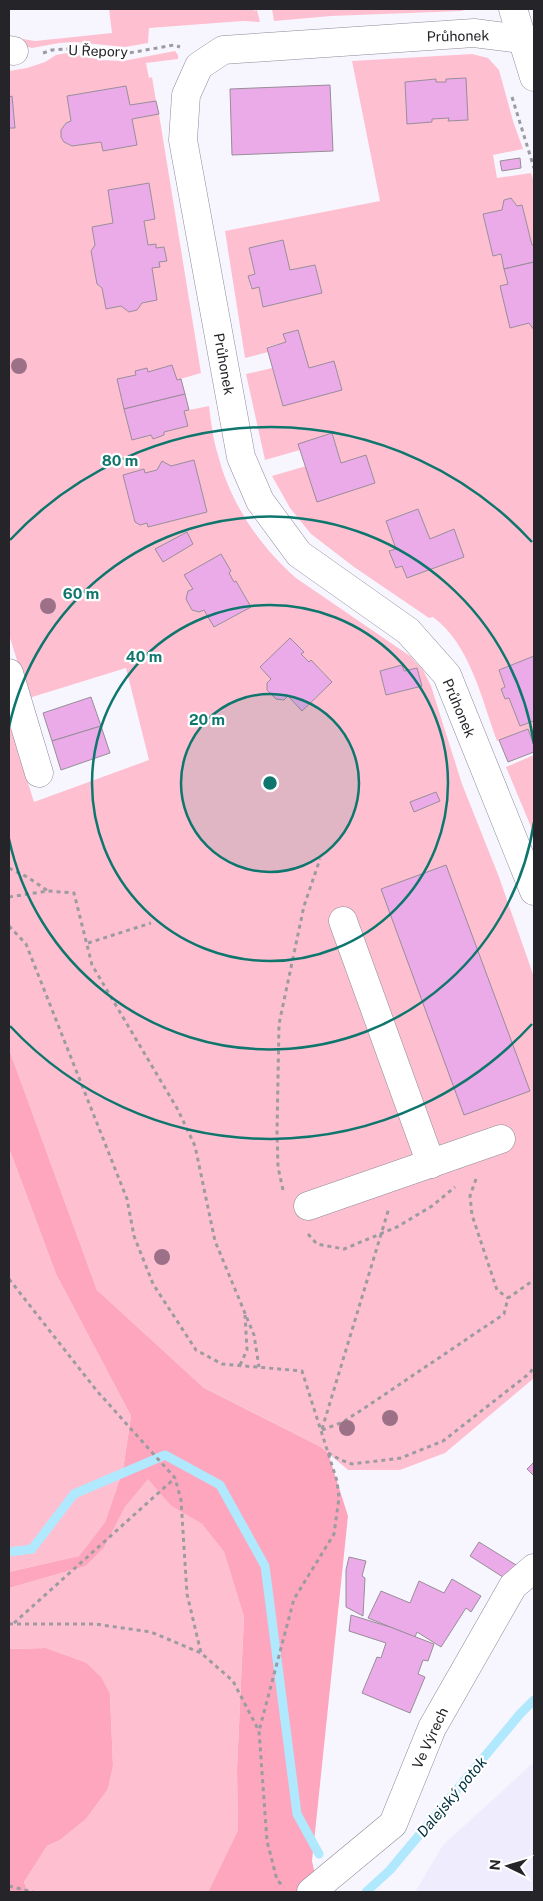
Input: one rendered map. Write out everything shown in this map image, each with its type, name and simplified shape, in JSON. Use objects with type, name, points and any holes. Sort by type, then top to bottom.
[{"type":"street","points":[[513,9],[528,42],[534,77]]},
{"type":"street","name":"Průhonek","points":[[528,42],[474,33],[223,50],[199,66],[186,95],[183,140],[241,458],[260,501],[299,554],[408,631],[447,675],[534,891]]},
{"type":"street","points":[[9,675],[39,774]]},
{"type":"street","points":[[343,920],[430,1164]]},
{"type":"street","points":[[306,1218],[396,1176],[430,1164],[474,1160],[501,1139]]},
{"type":"street","name":"Ve Výrech","points":[[311,1892],[393,1824],[432,1728],[513,1586],[534,1568]]},
{"type":"path","name":"U Řepory","points":[[20,52],[82,48],[113,53],[129,53],[174,45],[185,48]]},
{"type":"path","points":[[512,96],[534,168]]},
{"type":"path","points":[[284,1194],[278,1167],[278,1024],[304,906],[320,859]]},
{"type":"path","points":[[9,868],[29,878],[48,891]]},
{"type":"path","points":[[9,897],[48,891],[74,892],[92,965],[178,1110],[195,1146],[215,1241],[254,1335],[259,1367]]},
{"type":"path","points":[[88,943],[151,923]]},
{"type":"path","points":[[9,926],[26,944],[30,953],[127,1199],[134,1236],[153,1284],[196,1350],[222,1364],[302,1371],[337,1481],[339,1498],[334,1534],[294,1599],[259,1731],[267,1841],[277,1880],[290,1892]]},
{"type":"path","points":[[306,1218],[317,1244],[344,1249],[397,1227],[432,1206],[474,1160]]},
{"type":"path","points":[[474,1160],[470,1196],[472,1215],[497,1290],[508,1298]]},
{"type":"path","points":[[321,1430],[382,1233],[396,1176]]},
{"type":"path","points":[[9,1279],[96,1391],[175,1478],[181,1500],[187,1594],[201,1653]]},
{"type":"path","points":[[321,1430],[343,1422],[504,1314],[508,1298],[534,1280]]},
{"type":"path","points":[[240,1365],[247,1350],[245,1312]]},
{"type":"path","points":[[328,1453],[346,1462],[362,1463],[401,1458],[443,1441],[488,1408],[530,1373],[534,1366]]},
{"type":"path","points":[[14,1623],[175,1478]]},
{"type":"path","points":[[9,1624],[94,1624],[151,1632],[201,1653],[233,1681],[259,1731]]},
{"type":"path","points":[[9,1886],[33,1892]]},
{"type":"shaded area","points":[[109,9],[254,9],[254,11],[257,10],[260,22],[243,21],[149,28],[148,43],[125,47],[75,42],[32,48],[17,44],[17,38],[35,41],[112,33]]},
{"type":"shaded area","points":[[272,9],[469,9],[461,11],[331,16],[274,21]]},
{"type":"shaded area","points":[[175,51],[178,55],[178,59],[146,63],[149,78],[152,77],[156,101],[130,105],[126,86],[67,96],[71,121],[65,123],[61,133],[64,142],[72,146],[101,142],[103,151],[137,145],[132,119],[159,114],[201,373],[177,380],[172,366],[148,372],[147,368],[136,375],[117,379],[132,440],[151,435],[153,438],[164,435],[164,432],[188,426],[184,411],[209,406],[216,449],[230,490],[248,522],[270,552],[296,578],[410,656],[423,670],[431,686],[462,784],[499,877],[534,977],[534,1378],[445,1453],[400,1470],[348,1470],[321,1447],[204,1388],[97,1290],[9,1049],[9,722],[34,802],[149,760],[126,668],[29,698],[9,635],[9,128],[15,127],[12,97],[9,97],[9,71],[27,68],[45,62],[56,55],[67,53],[101,60],[123,61]],"holes":[[[149,183],[155,219],[144,221],[148,245],[155,244],[156,248],[164,247],[167,261],[159,262],[159,267],[152,268],[157,300],[142,303],[136,310],[129,312],[121,306],[106,309],[102,288],[97,284],[91,251],[95,245],[92,227],[113,223],[108,190]],[[162,461],[171,466],[194,461],[207,512],[149,527],[147,523],[135,522],[123,475],[144,469],[145,473],[157,470]],[[186,532],[193,544],[163,561],[156,549]],[[221,554],[231,571],[229,573],[234,582],[236,581],[251,607],[215,627],[204,610],[199,612],[192,610],[186,599],[188,591],[193,589],[185,575]],[[303,652],[301,654],[309,662],[311,660],[332,682],[302,711],[288,696],[284,700],[276,699],[267,690],[267,683]],[[402,665],[404,671],[417,668],[422,686],[386,695],[380,671]]]},
{"type":"shaded area","points":[[472,54],[488,58],[499,70],[523,149],[493,155],[497,178],[531,173],[534,182],[534,245],[532,245],[522,205],[517,206],[511,198],[504,200],[502,210],[483,215],[493,256],[501,254],[508,284],[511,328],[529,323],[534,330],[534,656],[499,670],[505,687],[501,689],[505,699],[509,698],[520,726],[534,721],[534,745],[527,729],[497,741],[466,657],[446,628],[433,617],[429,618],[354,567],[311,534],[290,508],[272,476],[306,466],[317,501],[375,483],[366,455],[341,463],[332,433],[300,450],[265,460],[246,374],[272,368],[283,406],[342,389],[334,361],[309,368],[297,330],[284,334],[286,342],[267,347],[268,352],[245,358],[225,231],[380,201],[352,61]],"holes":[[[465,78],[468,120],[449,121],[449,118],[432,119],[432,122],[407,123],[405,82],[435,79],[436,82],[446,82],[446,79]],[[282,240],[290,270],[315,265],[322,292],[264,307],[259,287],[251,289],[248,276],[255,274],[249,248]],[[418,509],[430,539],[454,530],[464,557],[407,578],[402,566],[396,568],[390,551],[396,549],[386,521]]]},
{"type":"shaded area","points":[[534,755],[534,834],[506,767]]},
{"type":"shaded area","points":[[9,1049],[97,1290],[204,1388],[321,1447],[328,1453],[348,1516],[312,1861],[319,1892],[208,1892],[238,1830],[237,1769],[244,1617],[224,1552],[202,1524],[171,1506],[148,1479],[125,1507],[104,1548],[86,1566],[9,1588],[9,1572],[79,1556],[105,1522],[123,1470],[131,1416],[56,1274],[9,1148]]},
{"type":"shaded area","points":[[9,1148],[56,1274],[131,1416],[123,1470],[105,1522],[79,1556],[9,1572]]},
{"type":"shaded area","points":[[148,1478],[171,1506],[202,1524],[224,1552],[244,1617],[237,1769],[238,1830],[208,1892],[28,1892],[24,1882],[47,1846],[60,1840],[86,1819],[108,1789],[113,1766],[110,1694],[64,1655],[46,1648],[9,1649],[9,1588],[86,1566],[104,1548],[125,1507]]},
{"type":"shaded area","points":[[46,1648],[86,1663],[101,1677],[110,1694],[113,1766],[108,1789],[86,1819],[60,1840],[47,1846],[24,1882],[28,1892],[9,1892],[9,1649]]},
{"type":"shaded area","points":[[534,1762],[534,1892],[415,1892],[443,1845]]},
{"type":"building","points":[[466,78],[468,120],[448,121],[449,118],[432,119],[432,122],[407,124],[405,82],[436,79],[436,82],[446,82],[446,79]]},
{"type":"building","points":[[330,85],[333,151],[232,155],[230,89]]},
{"type":"building","points":[[126,86],[130,105],[156,101],[159,114],[132,119],[137,145],[103,151],[101,142],[72,146],[64,142],[61,137],[61,130],[66,123],[71,121],[67,96]]},
{"type":"building","points":[[12,96],[15,128],[9,128],[9,97]]},
{"type":"building","points":[[520,158],[521,168],[502,171],[500,161]]},
{"type":"building","points":[[149,183],[155,219],[144,221],[148,245],[156,244],[156,248],[164,247],[167,261],[159,262],[160,267],[152,268],[157,300],[142,303],[137,310],[129,312],[121,306],[106,309],[102,288],[97,284],[91,251],[95,245],[92,227],[113,223],[108,190]]},
{"type":"building","points":[[511,198],[517,206],[522,205],[532,245],[534,245],[534,262],[504,269],[501,254],[493,256],[483,214],[502,210],[504,200]]},
{"type":"building","points":[[283,240],[290,270],[315,265],[322,293],[263,307],[259,287],[252,289],[248,276],[255,274],[249,248]]},
{"type":"building","points":[[534,262],[534,330],[529,323],[510,328],[500,286],[508,284],[504,269]]},
{"type":"building","points":[[298,330],[309,368],[334,361],[342,390],[283,406],[267,348],[286,342],[283,334]]},
{"type":"building","points":[[172,365],[177,380],[181,379],[185,394],[124,409],[117,379],[136,375],[135,371],[147,368],[148,372]]},
{"type":"building","points":[[185,394],[189,410],[184,411],[188,426],[164,432],[164,435],[153,439],[151,435],[132,440],[124,409]]},
{"type":"building","points":[[332,433],[341,463],[366,455],[375,483],[317,502],[298,444]]},
{"type":"building","points":[[194,460],[207,512],[148,527],[147,523],[140,525],[135,522],[123,475],[144,469],[145,473],[157,470],[162,461],[171,466]]},
{"type":"building","points":[[418,509],[430,539],[454,529],[464,557],[407,578],[402,566],[396,568],[389,551],[396,549],[386,521]]},
{"type":"building","points":[[187,532],[193,544],[163,562],[155,549]]},
{"type":"building","points":[[221,554],[231,571],[229,573],[234,582],[236,581],[251,607],[214,627],[204,610],[199,612],[192,610],[186,599],[188,591],[193,589],[184,575]]},
{"type":"building","points":[[290,638],[304,652],[301,654],[309,662],[311,660],[332,682],[302,711],[288,696],[284,700],[276,699],[267,690],[267,683],[271,679],[260,667]]},
{"type":"building","points":[[534,656],[534,721],[520,726],[509,698],[505,699],[501,689],[505,687],[499,670]]},
{"type":"building","points":[[402,665],[404,671],[417,668],[422,686],[386,695],[380,671]]},
{"type":"building","points":[[91,697],[101,726],[52,741],[43,713]]},
{"type":"building","points":[[101,726],[110,753],[61,770],[52,741]]},
{"type":"building","points":[[528,729],[534,745],[534,752],[508,762],[499,740]]},
{"type":"building","points":[[436,792],[440,801],[414,812],[410,802]]},
{"type":"building","points":[[446,865],[530,1091],[464,1115],[381,889]]},
{"type":"building","points":[[534,1462],[534,1476],[527,1469]]},
{"type":"building","points":[[479,1542],[516,1565],[506,1579],[470,1556]]},
{"type":"building","points":[[349,1557],[366,1561],[362,1576],[365,1578],[363,1616],[346,1607],[346,1570]]},
{"type":"building","points":[[452,1579],[481,1596],[471,1612],[466,1608],[441,1647],[417,1632],[415,1637],[368,1618],[381,1591],[410,1603],[419,1581],[444,1593]]},
{"type":"building","points":[[351,1615],[390,1627],[434,1644],[428,1661],[423,1660],[418,1674],[425,1677],[410,1713],[362,1693],[377,1657],[381,1658],[386,1643],[349,1631]]},
{"type":"waterway","points":[[9,1552],[32,1549],[74,1494],[165,1455],[220,1485],[265,1566],[297,1814],[319,1854]]},
{"type":"waterway","name":"Dalejský potok","points":[[366,1892],[390,1870],[520,1714],[534,1700]]}]
